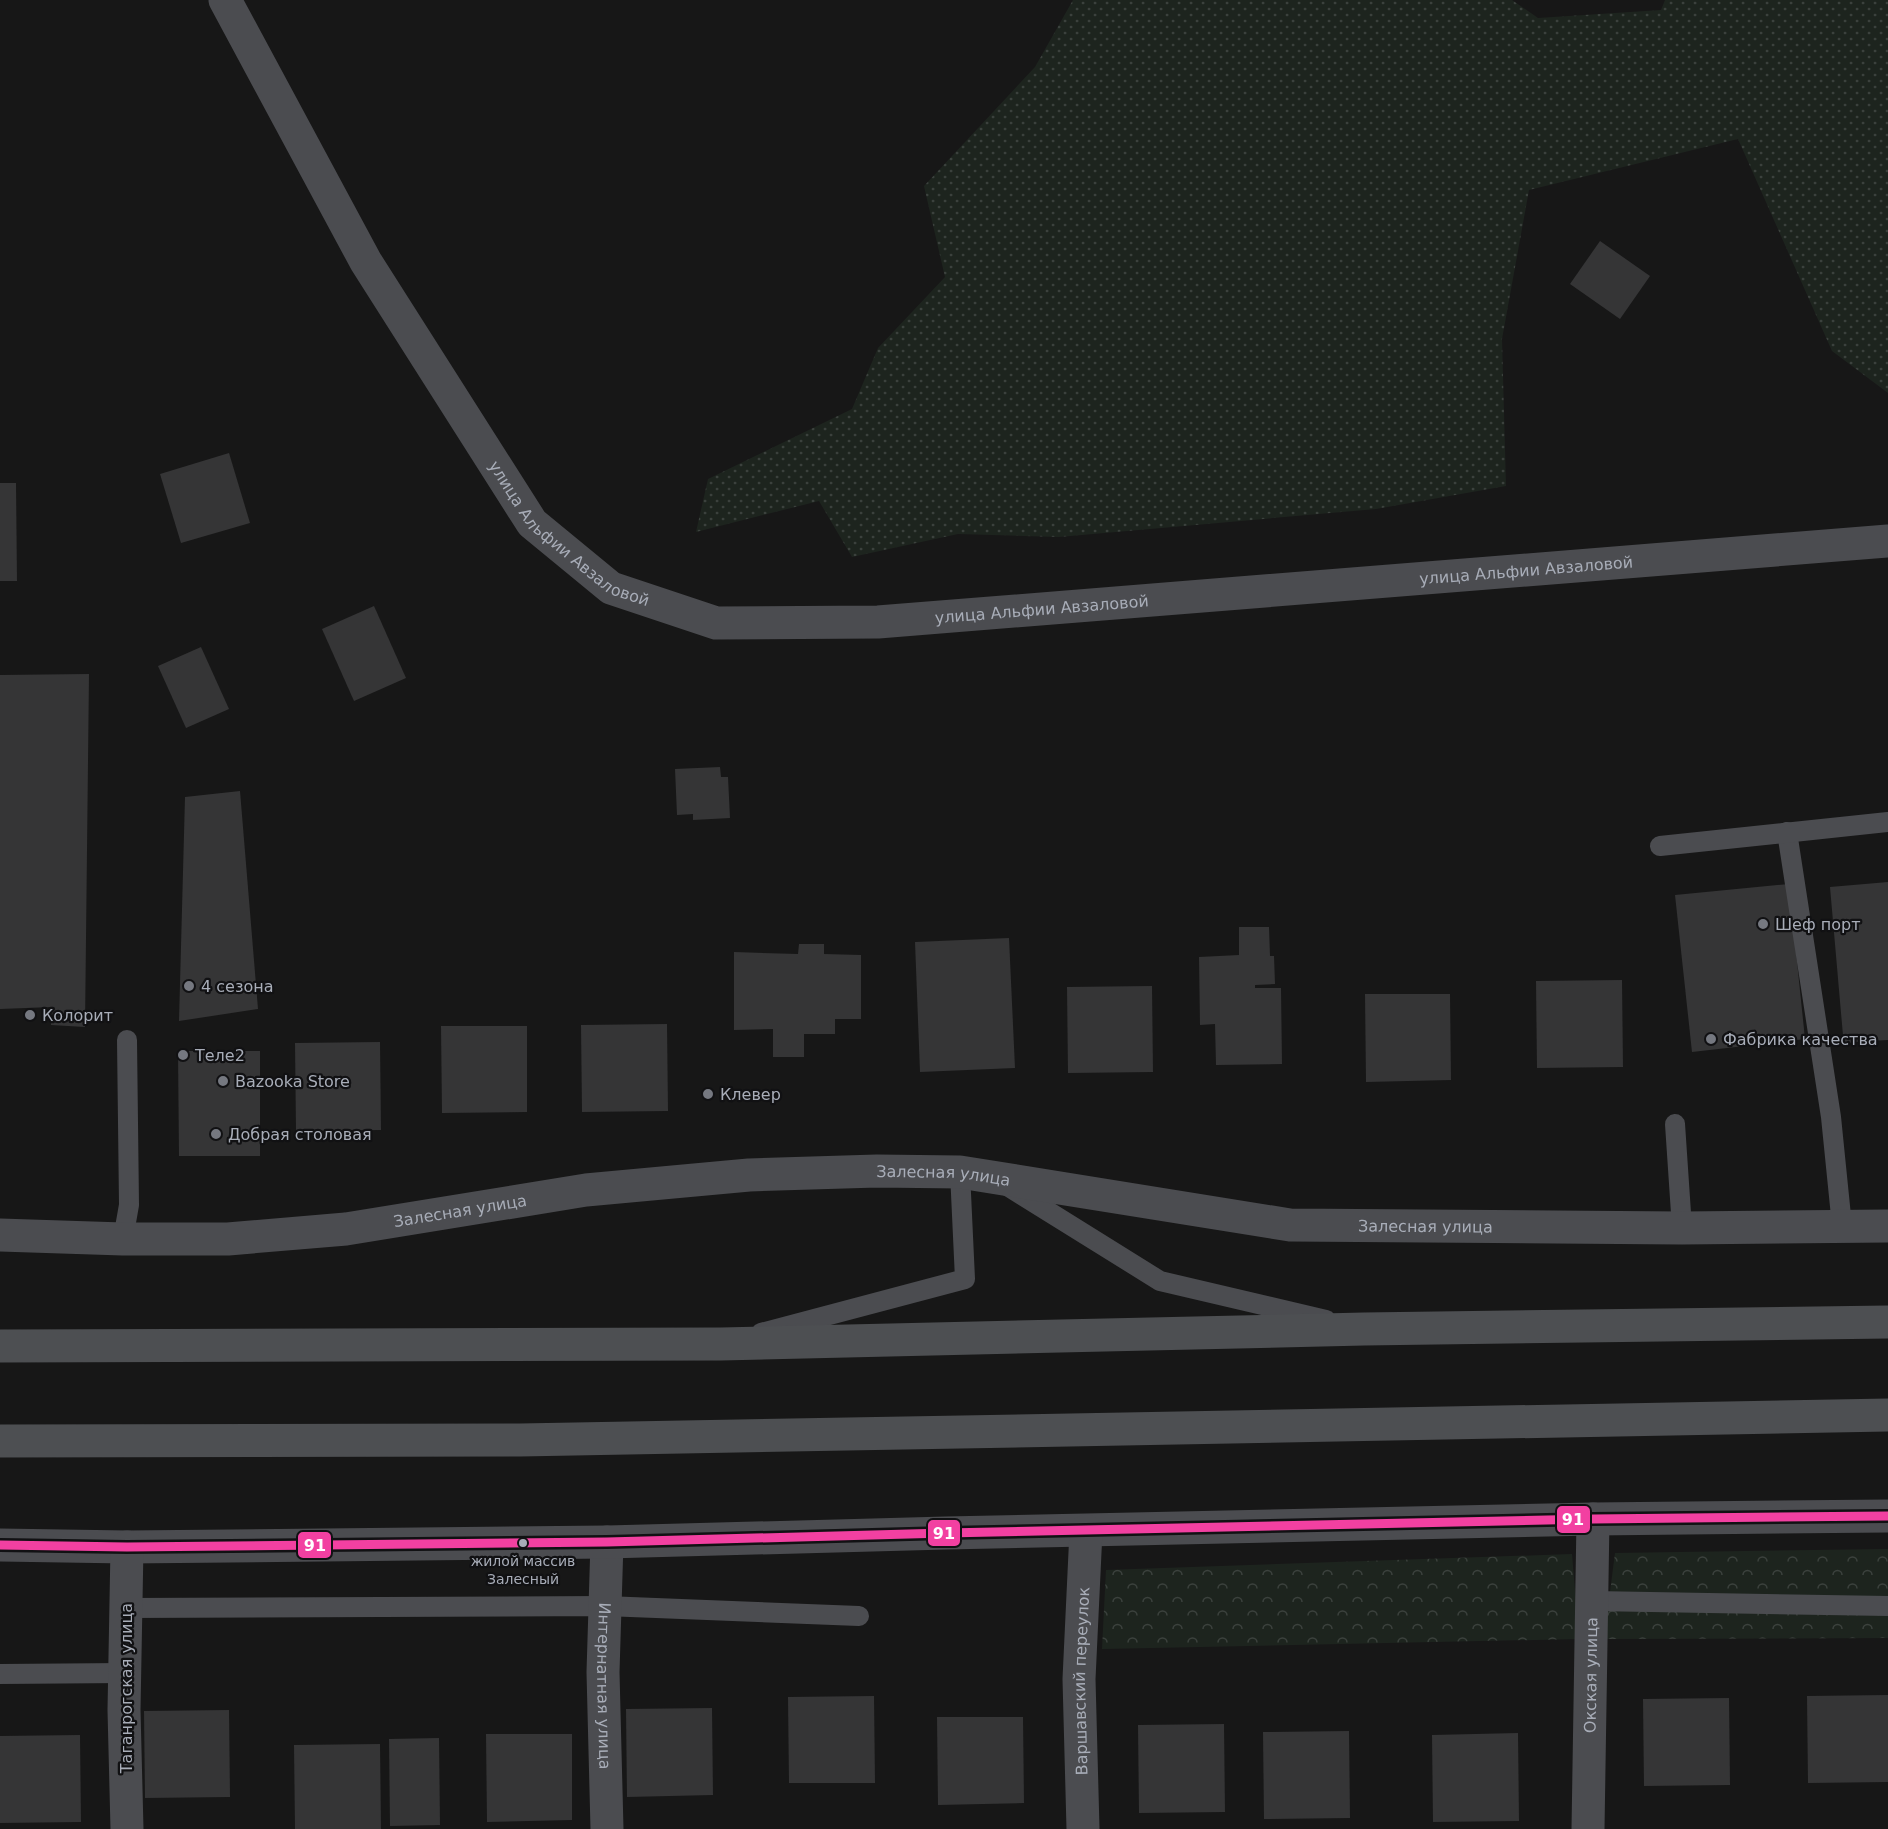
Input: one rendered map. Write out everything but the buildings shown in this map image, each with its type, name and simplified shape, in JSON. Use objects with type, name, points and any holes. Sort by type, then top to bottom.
[{"type":"main road","points":[[0,1346],[721,1344],[1364,1329],[1888,1322]]},
{"type":"main road","points":[[0,1441],[531,1440],[1888,1415]]},
{"type":"street","name":"улица Альфии Авзаловой","points":[[225,0],[366,262],[532,523],[611,588],[716,623],[878,622],[1888,541]]},
{"type":"street","name":"Залесная улица","points":[[0,1236],[228,1239],[346,1229],[586,1190],[749,1175],[877,1171],[960,1172],[1290,1225],[1682,1228],[1888,1226]]},
{"type":"street","points":[[0,1545],[127,1547],[607,1542],[1593,1519],[1888,1516]]},
{"type":"street","name":"Окская улица","points":[[1587,1829],[1593,1519]]},
{"type":"street","name":"Варшавский переулок","points":[[1083,1829],[1079,1679],[1086,1531]]},
{"type":"street","name":"Интернатная улица","points":[[607,1542],[603,1672],[607,1829]]},
{"type":"street","name":"Таганрогская улица","points":[[127,1547],[124,1673],[127,1829]]},
{"type":"lane","points":[[1660,846],[1888,822]]},
{"type":"lane","points":[[1788,832],[1831,1117],[1842,1226]]},
{"type":"lane","points":[[123,1239],[129,1205],[127,1040]]},
{"type":"lane","points":[[1675,1124],[1682,1228]]},
{"type":"lane","points":[[721,1344],[965,1279],[960,1172]]},
{"type":"lane","points":[[994,1177],[1160,1281],[1364,1329]]},
{"type":"lane","points":[[1593,1601],[1888,1606]]},
{"type":"lane","points":[[126,1608],[605,1606],[859,1616]]},
{"type":"lane","points":[[0,1674],[124,1673]]},
{"type":"green space","points":[[1073,0],[1512,0],[1538,18],[1661,10],[1665,0],[1888,0],[1888,393],[1832,351],[1738,139],[1529,190],[1502,339],[1506,486],[1376,509],[1059,537],[958,534],[852,557],[819,501],[696,532],[708,479],[852,409],[878,348],[945,277],[924,186],[1035,67]]},
{"type":"green space","points":[[1888,1549],[1888,1638],[1604,1639],[1615,1553]]},
{"type":"green space","points":[[1572,1554],[1579,1639],[1102,1649],[1106,1570]]},
{"type":"transit line","name":"91","points":[[0,1545],[127,1547],[607,1542],[1593,1519],[1888,1516]]},
{"type":"place","name":"Шеф порт","points":[[1763,924]]},
{"type":"place","name":"4 сезона","points":[[189,986]]},
{"type":"place","name":"Колорит","points":[[30,1015]]},
{"type":"place","name":"Фабрика качества","points":[[1711,1039]]},
{"type":"place","name":"Теле2","points":[[183,1055]]},
{"type":"place","name":"Bazooka Store","points":[[223,1081]]},
{"type":"place","name":"Клевер","points":[[708,1094]]},
{"type":"place","name":"Добрая столовая","points":[[216,1134]]},
{"type":"place","name":"жилой массив Залесный","points":[[523,1543]]}]
